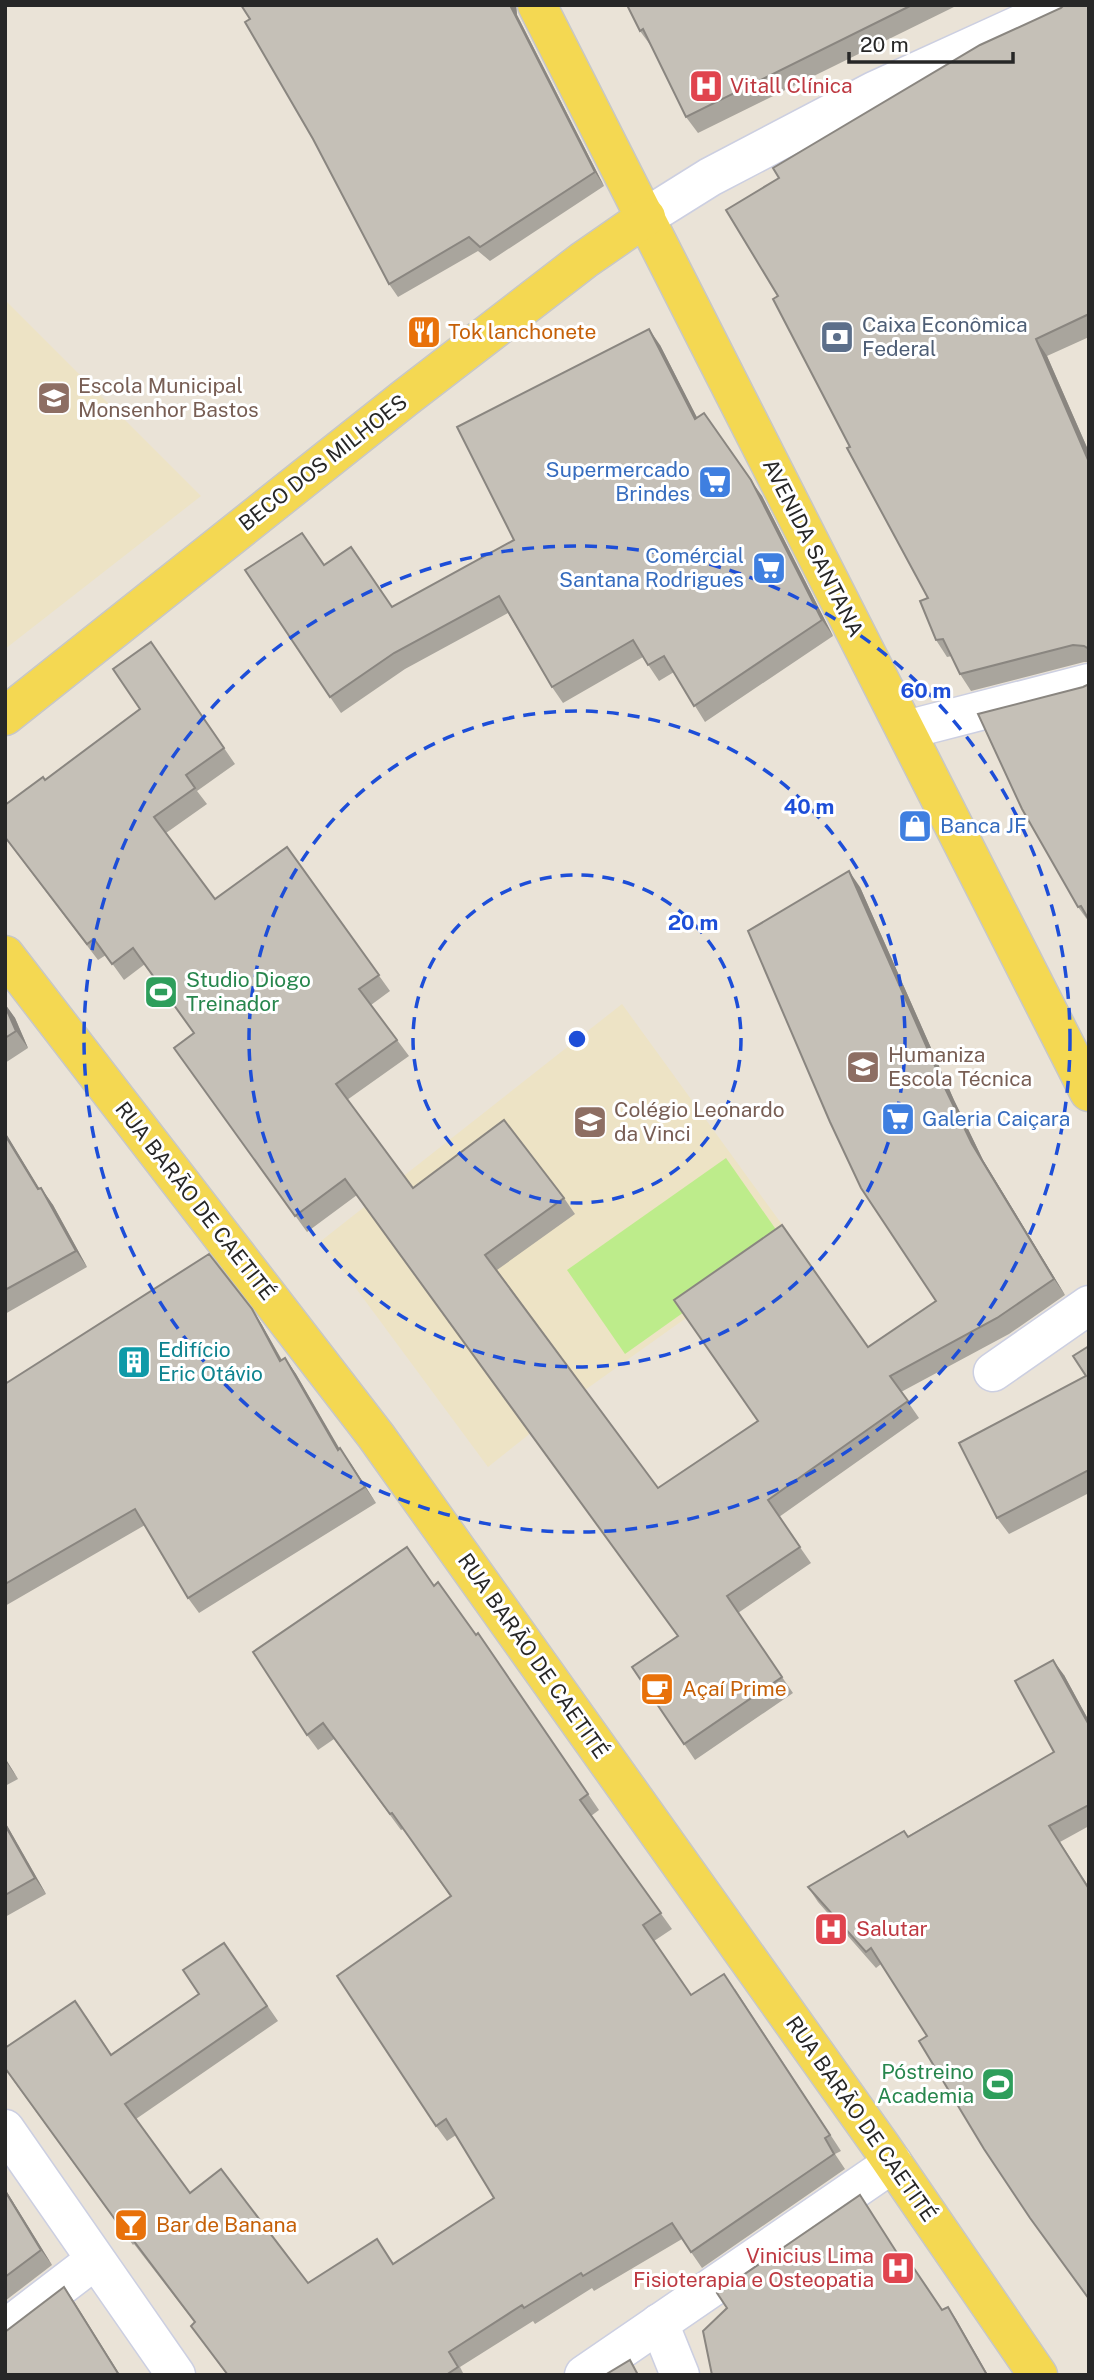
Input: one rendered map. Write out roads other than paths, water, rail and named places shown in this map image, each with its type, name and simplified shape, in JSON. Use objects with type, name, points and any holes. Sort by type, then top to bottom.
[{"type":"main road","name":"AVENIDA SANTANA","points":[[537,5],[1089,1092]]},
{"type":"main road","name":"BECO DOS MILHOES","points":[[5,716],[405,398],[584,260],[646,217]]},
{"type":"main road","name":"RUA BARÃO DE CAETITÉ","points":[[5,955],[376,1436],[892,2163],[1038,2375]]},
{"type":"street","points":[[646,217],[714,175],[873,91],[1063,5]]},
{"type":"street","points":[[906,730],[1089,683]]},
{"type":"street","points":[[993,1372],[1089,1305]]},
{"type":"street","points":[[5,2129],[176,2375]]},
{"type":"street","points":[[584,2375],[892,2163]]},
{"type":"street","points":[[5,2329],[94,2260]]},
{"type":"street","points":[[659,2323],[680,2375]]},
{"type":"place","name":"Vitall Clínica","points":[[706,86]]},
{"type":"place","name":"Tok lanchonete","points":[[424,332]]},
{"type":"place","name":"Caixa Econômica Federal","points":[[837,337]]},
{"type":"place","name":"Escola Municipal Monsenhor Bastos","points":[[54,398]]},
{"type":"place","name":"Supermercado Brindes","points":[[715,482]]},
{"type":"place","name":"Comércial Santana Rodrigues","points":[[769,568]]},
{"type":"place","name":"Banca JF","points":[[915,826]]},
{"type":"place","name":"Studio Diogo Treinador","points":[[161,992]]},
{"type":"place","name":"Humaniza Escola Técnica","points":[[863,1067]]},
{"type":"place","name":"Galeria Caiçara","points":[[898,1119]]},
{"type":"place","name":"Colégio Leonardo da Vinci","points":[[590,1122]]},
{"type":"place","name":"Edifício Eric Otávio","points":[[134,1362]]},
{"type":"place","name":"Açaí Prime","points":[[657,1689]]},
{"type":"place","name":"Salutar","points":[[831,1929]]},
{"type":"place","name":"Póstreino Academia","points":[[998,2084]]},
{"type":"place","name":"Bar de Banana","points":[[131,2225]]},
{"type":"place","name":"Vinicius Lima Fisioterapia e Osteopatia","points":[[898,2268]]}]
